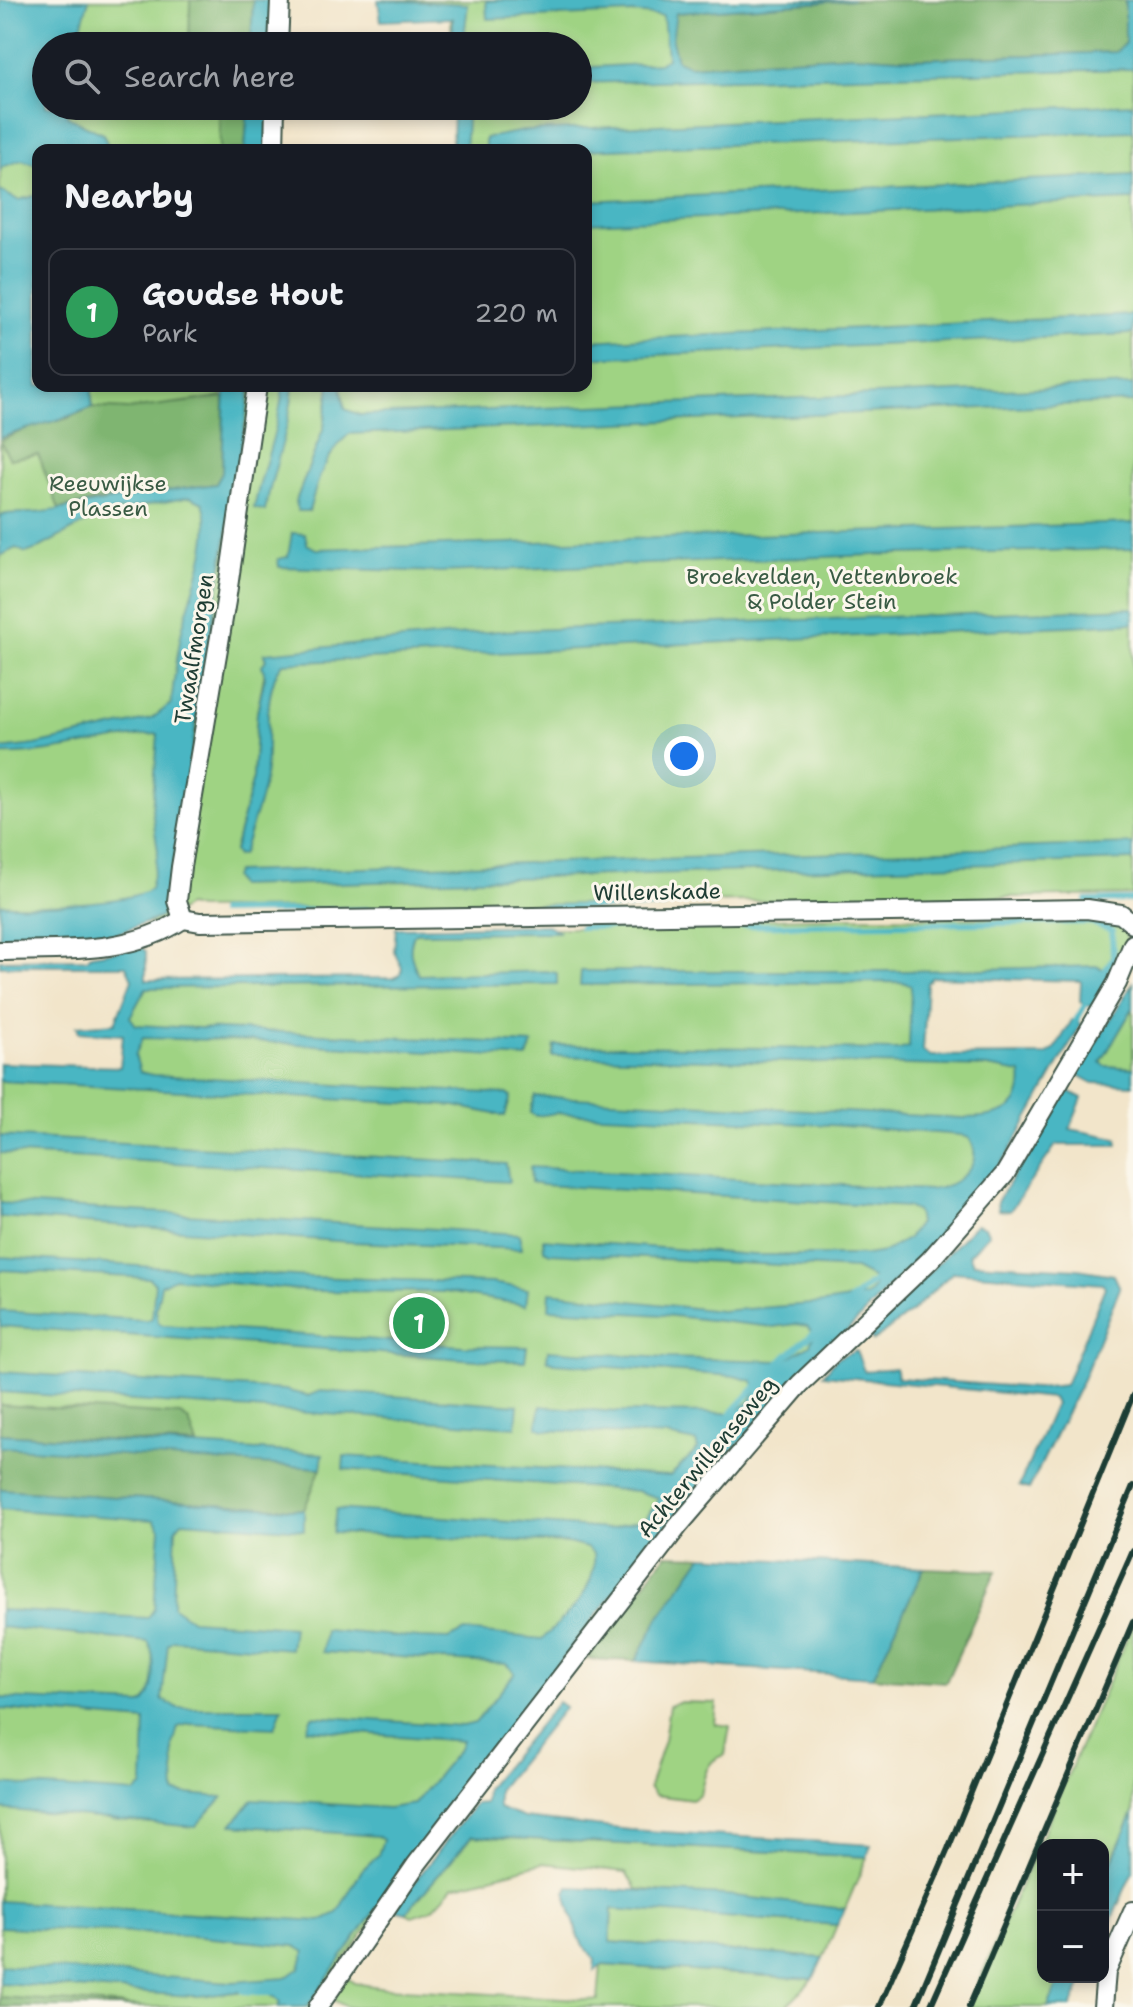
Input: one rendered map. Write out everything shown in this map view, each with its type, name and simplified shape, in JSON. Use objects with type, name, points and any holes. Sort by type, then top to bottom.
[{"type":"street","points":[[279,32],[280,0]]},
{"type":"street","points":[[274,144],[275,120]]},
{"type":"street","name":"Twaalfmorgen","points":[[183,919],[177,901],[181,867],[226,601],[256,392]]},
{"type":"street","name":"Willenskade","points":[[183,919],[200,922],[1087,909],[1121,914],[1132,922]]},
{"type":"street","points":[[0,951],[91,948],[120,943],[171,927],[183,919]]},
{"type":"street","name":"Achterwillenseweg","points":[[318,2007],[416,1865],[679,1525],[800,1384],[930,1260],[1005,1174],[1117,983],[1133,944]]},
{"type":"street","points":[[1103,2007],[1106,1972],[1133,1911]]},
{"type":"green space","name":"Reeuwijkse Plassen","points":[[0,0],[239,0],[238,32],[32,32],[32,120],[233,120],[232,144],[32,144],[32,392],[223,392],[213,554],[155,902],[0,917]]},
{"type":"green space","points":[[190,0],[253,0],[252,32],[189,32]]},
{"type":"green space","name":"Broekvelden, Vettenbroek & Polder Stein","points":[[383,0],[1133,0],[1133,895],[322,908],[198,909],[187,906],[156,925],[147,924],[161,917],[173,874],[250,392],[329,392],[324,427],[296,501],[309,511],[318,476],[340,426],[339,392],[592,392],[592,144],[452,144],[453,120],[592,120],[592,32],[451,32],[451,14]],"holes":[[[277,653],[240,854],[234,851],[253,778],[257,713],[267,659],[264,654]]]},
{"type":"green space","points":[[853,0],[1125,0],[1125,43],[1116,52],[913,59],[852,55],[690,66],[677,61],[672,41],[675,13]]},
{"type":"green space","points":[[219,120],[247,120],[245,144],[220,144]]},
{"type":"green space","points":[[224,397],[222,473],[216,484],[59,509],[38,454],[10,459],[0,441],[36,424],[66,419],[92,407],[129,409]]},
{"type":"green space","points":[[849,917],[1113,919],[1124,927],[1128,942],[1111,972],[1100,968],[921,974],[918,1059],[1040,1068],[1024,1116],[874,1289],[652,1531],[311,2007],[0,2007],[0,1072],[126,1078],[125,1027],[136,985],[404,982],[407,928],[579,928],[583,924]]},
{"type":"green space","points":[[1133,1008],[1133,1068],[1105,1066],[1101,1062]]},
{"type":"green space","points":[[0,1405],[180,1415],[189,1421],[197,1445],[0,1434]]},
{"type":"green space","points":[[0,1446],[321,1468],[304,1510],[0,1489]]},
{"type":"green space","points":[[666,1555],[702,1556],[660,1616],[636,1661],[587,1659]]},
{"type":"green space","points":[[924,1568],[996,1571],[946,1682],[873,1677]]},
{"type":"green space","points":[[1133,1624],[1133,1813],[1109,1867],[1109,1839],[1040,1839]]},
{"type":"green space","points":[[678,1702],[717,1703],[715,1724],[730,1726],[725,1755],[710,1765],[700,1795],[692,1800],[655,1795],[649,1787],[664,1740],[669,1706]]},
{"type":"green space","points":[[472,1836],[867,1857],[845,1909],[636,1889],[626,1872],[543,1863],[453,1887],[433,1909],[412,1916],[406,1913]]},
{"type":"green space","points":[[1037,1847],[1037,1983],[1058,1983],[1048,2007],[968,2007]]},
{"type":"green space","points":[[612,1908],[837,1925],[823,1958],[610,1942]]},
{"type":"green space","points":[[601,1965],[813,1979],[785,2007],[347,2007],[329,1998],[346,1977],[354,1983],[385,1988],[598,2000]]},
{"type":"green space","points":[[0,1997],[143,2007],[0,2007]]},
{"type":"water","points":[[0,0],[89,0],[79,32],[32,32],[32,120],[74,120],[103,134],[107,144],[32,144],[32,163],[22,160],[2,167],[0,172]]},
{"type":"water","points":[[253,0],[274,0],[273,32],[252,32]]},
{"type":"water","points":[[378,0],[468,4],[465,32],[453,32],[453,18],[381,21]]},
{"type":"water","points":[[853,0],[676,13],[672,41],[677,60],[690,66],[852,55],[913,59],[1116,52],[1125,43],[1125,0],[1133,0],[1133,69],[592,83],[592,67],[659,63],[667,58],[663,16],[633,13],[487,19],[486,1]]},
{"type":"water","points":[[1133,104],[1133,131],[592,150],[592,144],[485,144],[485,138],[523,131]]},
{"type":"water","points":[[247,120],[269,120],[268,144],[245,144]]},
{"type":"water","points":[[453,120],[467,120],[465,144],[452,144]]},
{"type":"water","points":[[1133,175],[1133,200],[592,223],[592,201]]},
{"type":"water","points":[[0,191],[18,200],[32,196],[32,392],[92,392],[92,407],[0,438]]},
{"type":"water","points":[[1133,315],[1133,334],[592,358],[592,341]]},
{"type":"water","points":[[1133,385],[1133,402],[349,434],[323,469],[309,511],[298,511],[296,501],[324,427],[329,392],[342,392],[345,409],[360,415]]},
{"type":"water","points":[[225,392],[250,392],[167,903],[161,917],[111,936],[0,944],[0,904],[54,905],[101,901],[150,889],[158,851],[152,810],[158,734],[20,754],[0,754],[0,749],[35,745],[151,719],[171,704],[182,630],[204,549],[206,517],[203,503],[190,497],[102,514],[37,549],[26,553],[16,548],[0,556],[0,515],[43,512],[216,484],[222,473]]},
{"type":"water","points":[[282,392],[292,392],[265,511],[254,508]]},
{"type":"water","points":[[1133,523],[1133,549],[900,554],[441,572],[279,567],[278,559],[288,557],[292,533],[305,534],[307,544],[316,549]]},
{"type":"water","points":[[1133,608],[1133,623],[283,663],[272,685],[263,789],[243,854],[237,856],[234,851],[253,778],[257,713],[265,676],[262,665],[267,659],[264,653],[498,631]]},
{"type":"water","points":[[1133,844],[1133,860],[238,886],[233,877],[236,872]]},
{"type":"water","points":[[547,925],[560,932],[415,933],[411,954],[419,975],[546,971],[557,973],[557,984],[146,988],[130,1017],[136,1025],[533,1044],[527,1058],[248,1041],[143,1038],[135,1055],[140,1072],[153,1075],[507,1094],[511,1096],[505,1116],[455,1106],[0,1081],[0,1063],[120,1067],[123,1035],[79,1032],[77,1026],[115,1023],[132,979],[126,966],[0,966],[0,960],[87,959],[91,955],[140,947],[146,951],[146,980],[393,978],[400,975],[402,968],[394,951],[396,928]]},
{"type":"water","points":[[1096,966],[1111,972],[1092,1007],[1080,1002],[1081,981],[932,977],[927,983],[923,1051],[931,1056],[1046,1055],[1055,1049],[1072,1020],[1081,1025],[1008,1154],[971,1202],[725,1458],[670,1521],[449,1805],[307,2007],[278,2007],[280,2002],[273,1996],[252,1992],[191,1996],[0,1983],[0,1965],[232,1982],[286,1978],[300,1968],[305,1952],[295,1946],[180,1935],[0,1927],[0,1901],[320,1921],[337,1913],[362,1870],[378,1855],[383,1840],[377,1836],[232,1825],[253,1799],[388,1808],[414,1804],[459,1749],[462,1741],[307,1729],[312,1716],[463,1726],[475,1723],[515,1673],[506,1664],[322,1652],[325,1630],[449,1639],[465,1631],[542,1639],[586,1590],[594,1567],[594,1554],[587,1548],[568,1543],[333,1533],[336,1509],[608,1529],[646,1519],[659,1498],[637,1491],[343,1469],[344,1456],[670,1476],[698,1449],[696,1442],[667,1436],[544,1430],[537,1427],[541,1406],[617,1412],[732,1413],[750,1402],[757,1387],[752,1381],[734,1376],[554,1363],[547,1360],[548,1350],[665,1358],[782,1361],[810,1345],[814,1332],[807,1326],[795,1324],[773,1327],[664,1315],[549,1309],[550,1292],[720,1311],[824,1303],[866,1296],[874,1288],[874,1279],[855,1269],[550,1253],[544,1250],[543,1239],[754,1255],[866,1255],[884,1252],[908,1238],[919,1223],[917,1212],[907,1207],[542,1185],[531,1183],[530,1167],[930,1190],[958,1179],[966,1173],[974,1158],[974,1148],[969,1138],[961,1135],[831,1125],[557,1113],[536,1116],[530,1113],[535,1096],[963,1118],[1006,1111],[1018,1098],[1021,1073],[987,1067],[552,1056],[555,1045],[899,1050],[909,1047],[911,986],[903,982],[580,985],[581,971],[904,971]]},
{"type":"water","points":[[1133,983],[1133,1008],[1101,1062],[1105,1066],[1133,1068],[1133,1085],[1093,1083],[1077,1074]]},
{"type":"water","points":[[1067,1090],[1082,1098],[1070,1129],[1117,1138],[1118,1145],[1056,1145],[1010,1211],[998,1210],[997,1202]]},
{"type":"water","points":[[0,1136],[506,1164],[509,1182],[0,1153]]},
{"type":"water","points":[[0,1203],[519,1234],[522,1249],[350,1242],[0,1217]]},
{"type":"water","points":[[976,1224],[985,1227],[989,1234],[969,1255],[973,1263],[1078,1269],[1114,1275],[1120,1288],[1083,1379],[1029,1489],[1019,1486],[1055,1404],[1052,1398],[823,1375],[837,1358],[856,1350],[864,1371],[895,1368],[898,1378],[1036,1388],[1065,1385],[1105,1287],[1102,1284],[953,1272],[911,1312],[873,1341],[868,1335]]},
{"type":"water","points":[[0,1257],[310,1277],[492,1283],[528,1289],[526,1305],[445,1292],[312,1291],[174,1278],[161,1285],[156,1310],[158,1322],[163,1325],[463,1346],[527,1347],[525,1361],[0,1326],[0,1311],[147,1320],[152,1318],[155,1284],[149,1278],[0,1270]]},
{"type":"water","points":[[0,1372],[285,1390],[308,1396],[320,1391],[518,1405],[516,1427],[0,1392]]},
{"type":"water","points":[[0,1434],[323,1454],[321,1468],[0,1447]]},
{"type":"water","points":[[0,1489],[304,1510],[304,1530],[182,1521],[176,1528],[173,1607],[192,1620],[293,1627],[290,1649],[173,1640],[168,1644],[162,1700],[178,1708],[282,1708],[275,1728],[189,1724],[178,1727],[173,1745],[175,1793],[223,1797],[195,1827],[0,1809],[0,1784],[135,1793],[143,1786],[145,1721],[0,1709],[0,1698],[142,1704],[150,1692],[154,1674],[148,1642],[0,1627],[0,1610],[148,1618],[154,1609],[160,1529],[154,1520],[0,1509]]},
{"type":"water","points":[[702,1556],[924,1568],[873,1677],[636,1661],[660,1616]]},
{"type":"water","points":[[558,1702],[565,1707],[498,1790],[498,1808],[524,1818],[630,1830],[871,1845],[867,1857],[472,1836],[406,1913],[393,1910],[475,1804],[485,1803],[486,1789]]},
{"type":"water","points":[[1133,1813],[1133,1871],[1109,1925],[1109,1867]]},
{"type":"water","points":[[569,1887],[727,1895],[845,1909],[837,1925],[612,1909],[610,1942],[823,1958],[813,1979],[602,1965],[594,1971],[595,1960],[578,1937],[566,1893]]},
{"type":"water","points":[[1058,1983],[1082,1983],[1071,2007],[1048,2007]]},
{"type":"waterway","points":[[1087,901],[1133,900]]},
{"type":"waterway","points":[[220,912],[664,906]]},
{"type":"waterway","points":[[581,927],[1090,922],[1112,931],[1113,958],[1103,974]]},
{"type":"waterway","points":[[1073,1026],[1089,998]]},
{"type":"waterway","points":[[848,1303],[879,1277]]},
{"type":"waterway","points":[[775,1366],[818,1329]]},
{"type":"waterway","points":[[729,1416],[759,1383]]},
{"type":"waterway","points":[[243,1991],[272,1993]]},
{"type":"railway","points":[[879,2007],[948,1849],[1133,1395]]},
{"type":"railway","points":[[915,2007],[1133,1486]]},
{"type":"railway","points":[[930,2007],[1133,1551]]},
{"type":"railway","points":[[969,2007],[1133,1622]]},
{"type":"place","name":"Goudse Hout","points":[[419,1323]]}]
